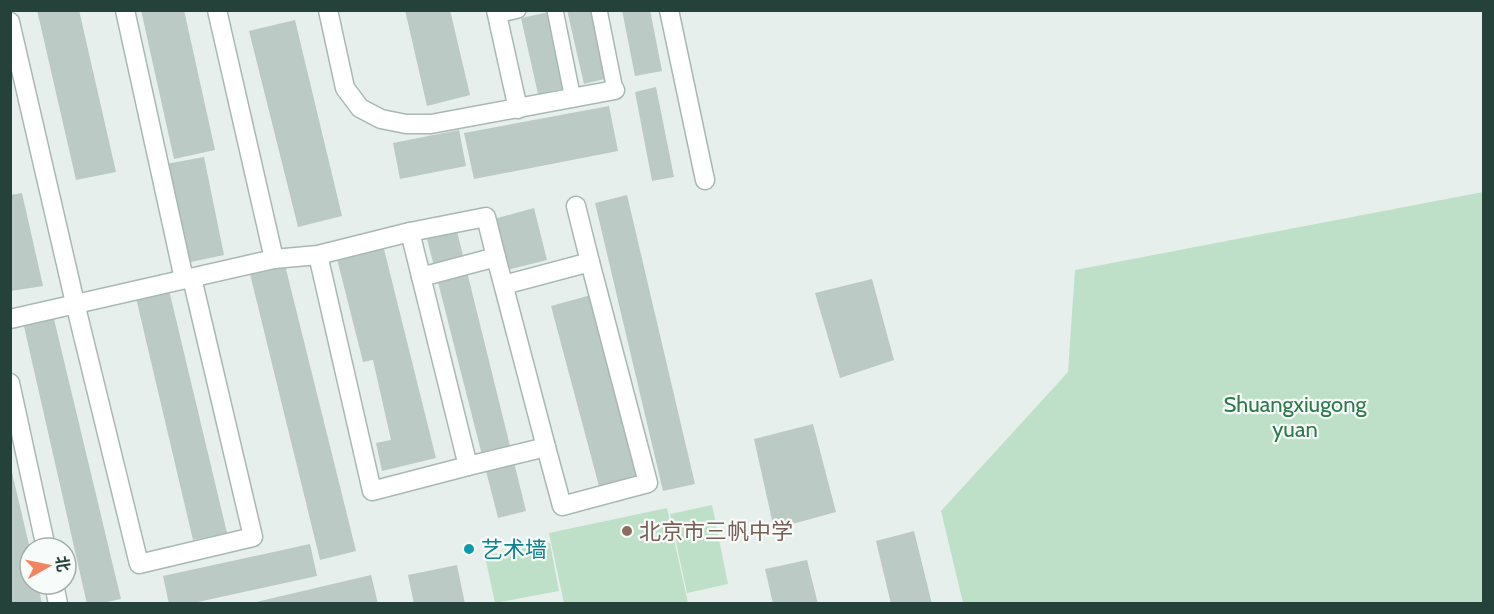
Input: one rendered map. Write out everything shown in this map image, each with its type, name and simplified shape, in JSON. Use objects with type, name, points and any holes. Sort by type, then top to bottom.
[{"type":"street","points":[[10,22],[75,303],[139,564],[253,537],[188,278],[125,10]]},
{"type":"street","points":[[217,10],[274,259]]},
{"type":"street","points":[[328,10],[345,88],[360,108],[381,118],[406,124],[431,124],[615,90],[599,10]]},
{"type":"street","points":[[518,10],[496,13],[518,109]]},
{"type":"street","points":[[555,10],[573,99]]},
{"type":"street","points":[[669,10],[705,180]]},
{"type":"street","points":[[10,319],[274,259],[318,255],[410,232],[486,218],[562,506],[648,483],[576,206]]},
{"type":"street","points":[[410,232],[468,466]]},
{"type":"street","points":[[318,255],[372,491],[546,447]]},
{"type":"street","points":[[421,277],[496,257]]},
{"type":"street","points":[[504,285],[590,262]]},
{"type":"street","points":[[10,383],[43,536]]},
{"type":"green space","name":"Shuangxiugong yuan","points":[[1483,192],[1483,603],[963,603],[941,511],[1068,372],[1075,270]]},
{"type":"green space","points":[[712,505],[728,584],[687,593],[670,514]]},
{"type":"green space","points":[[667,508],[688,603],[564,603],[549,533]]},
{"type":"green space","points":[[550,543],[559,591],[495,603],[485,556]]},
{"type":"building","points":[[37,10],[79,10],[116,172],[76,180]]},
{"type":"building","points":[[141,10],[184,10],[215,150],[174,159]]},
{"type":"building","points":[[405,10],[450,10],[470,95],[427,106]]},
{"type":"building","points":[[567,10],[591,10],[605,79],[584,84]]},
{"type":"building","points":[[622,10],[650,10],[662,71],[635,76]]},
{"type":"building","points":[[549,12],[566,88],[538,94],[521,18]]},
{"type":"building","points":[[295,20],[342,216],[298,227],[249,31]]},
{"type":"building","points":[[656,87],[674,177],[652,181],[635,92]]},
{"type":"building","points":[[609,106],[618,151],[474,179],[464,133]]},
{"type":"building","points":[[459,130],[466,166],[400,179],[393,143]]},
{"type":"building","points":[[204,157],[224,255],[186,263],[166,164]]},
{"type":"building","points":[[22,193],[43,286],[11,291],[10,195]]},
{"type":"building","points":[[627,195],[695,484],[663,491],[595,203]]},
{"type":"building","points":[[534,208],[547,260],[507,270],[494,219]]},
{"type":"building","points":[[456,227],[526,511],[498,518],[426,235]]},
{"type":"building","points":[[384,249],[436,458],[382,471],[376,443],[391,440],[373,360],[363,362],[337,259]]},
{"type":"building","points":[[285,265],[356,551],[320,560],[250,274]]},
{"type":"building","points":[[872,279],[894,360],[840,378],[815,293]]},
{"type":"building","points":[[169,290],[227,533],[193,540],[136,298]]},
{"type":"building","points":[[591,295],[639,479],[600,490],[551,306]]},
{"type":"building","points":[[53,315],[121,599],[87,604],[78,564],[78,536],[72,536],[23,322]]},
{"type":"building","points":[[813,424],[836,512],[774,529],[754,439]]},
{"type":"building","points":[[10,464],[27,536],[18,536],[18,596],[40,596],[42,604],[10,604]]},
{"type":"building","points":[[914,531],[932,604],[891,604],[876,541]]},
{"type":"building","points":[[310,544],[317,576],[189,604],[169,604],[163,576]]},
{"type":"building","points":[[807,560],[818,604],[773,604],[765,569]]},
{"type":"building","points":[[457,565],[465,604],[414,604],[408,575]]},
{"type":"building","points":[[371,575],[378,604],[252,604],[252,603]]},
{"type":"place","name":"北京市三帆中学","points":[[627,531]]},
{"type":"place","name":"艺术墙","points":[[469,549]]}]
